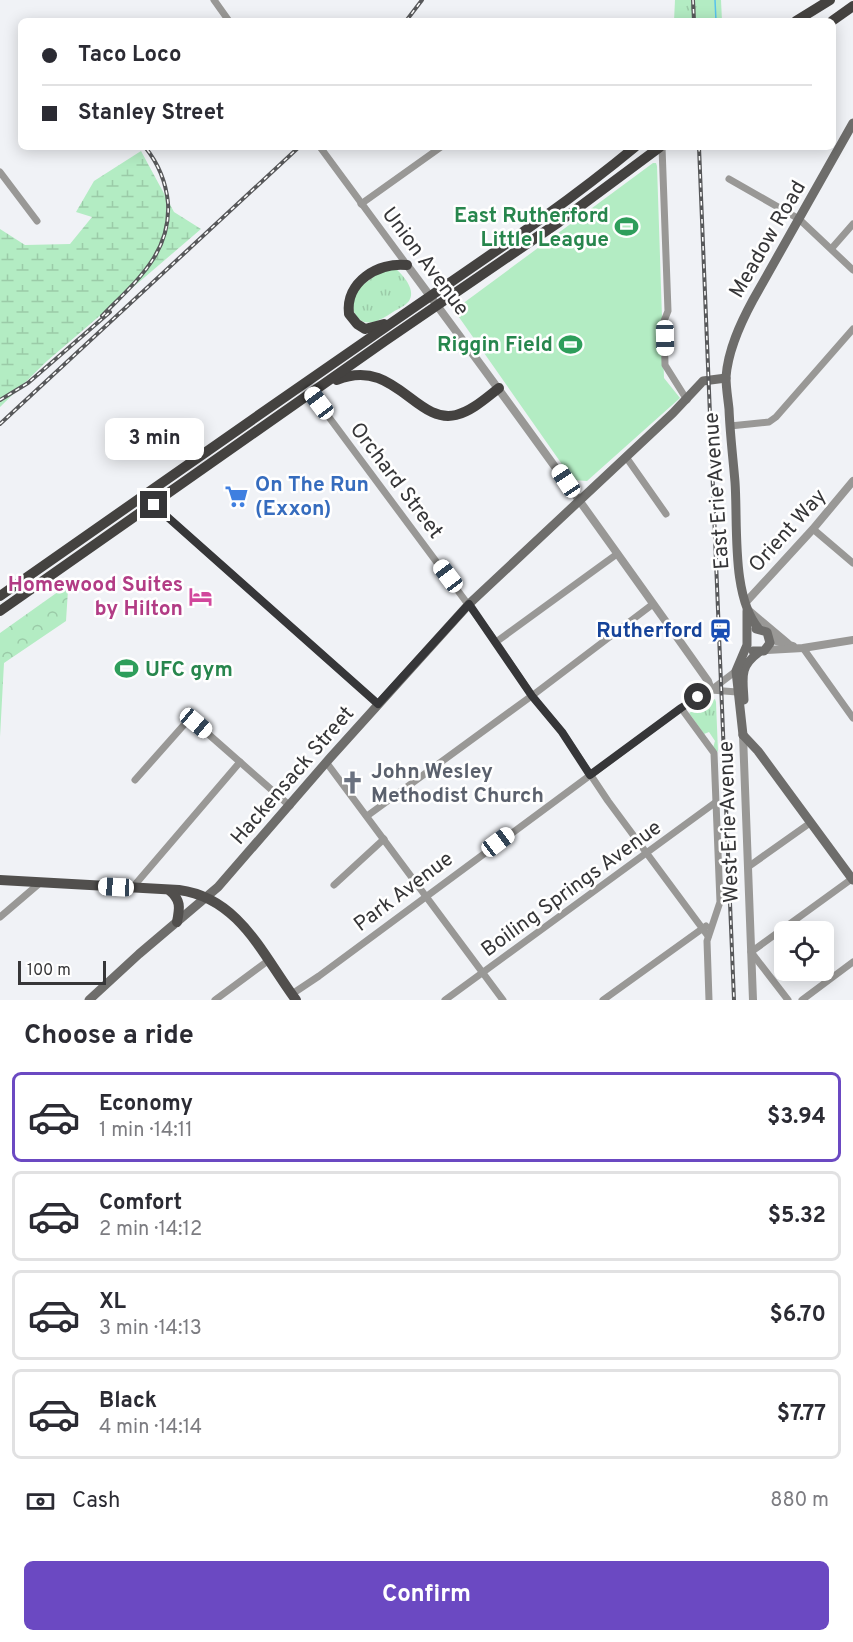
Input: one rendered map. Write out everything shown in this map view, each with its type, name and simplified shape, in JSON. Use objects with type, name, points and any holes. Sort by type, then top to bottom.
[{"type":"highway","points":[[801,18],[830,0]]},
{"type":"highway","points":[[848,13],[853,6]]},
{"type":"highway","points":[[0,612],[323,386],[631,150]]},
{"type":"highway","points":[[407,265],[396,264],[379,268],[353,287],[349,297],[349,314],[357,324],[365,329],[374,328],[433,301],[559,222],[657,150]]},
{"type":"highway","points":[[0,596],[398,318]]},
{"type":"highway","points":[[323,386],[347,376],[371,374],[438,414],[454,415],[473,407],[499,388]]},
{"type":"main road","name":"Meadow Road","points":[[726,378],[732,348],[741,323],[853,123]]},
{"type":"main road","name":"Hackensack Street","points":[[89,1000],[218,887],[326,762],[469,604],[687,400],[703,381],[726,378]]},
{"type":"main road","name":"East Erie Avenue","points":[[726,378],[735,484],[738,567],[753,621],[759,629]]},
{"type":"main road","name":"East Erie Avenue","points":[[748,606],[748,640]]},
{"type":"main road","points":[[763,651],[753,651],[748,640],[753,630],[759,629],[767,632],[770,643],[763,651],[740,670],[743,735],[758,751],[853,879]]},
{"type":"main road","name":"West Erie Avenue","points":[[743,735],[737,692],[748,640]]},
{"type":"main road","points":[[0,880],[187,891],[206,896],[226,908],[239,920],[294,997]]},
{"type":"main road","points":[[169,890],[178,898],[180,905],[177,922]]},
{"type":"street","points":[[214,0],[227,18]]},
{"type":"street","name":"Union Avenue","points":[[322,150],[499,388],[708,681],[711,690]]},
{"type":"street","points":[[361,204],[437,150]]},
{"type":"street","points":[[661,150],[668,311],[664,321],[665,365],[687,400]]},
{"type":"street","points":[[0,172],[37,221]]},
{"type":"street","points":[[729,179],[799,219],[853,270]]},
{"type":"street","points":[[832,248],[853,224]]},
{"type":"street","points":[[730,426],[769,422],[776,417],[853,329]]},
{"type":"street","name":"Orchard Street","points":[[311,393],[469,604],[532,696],[562,732],[590,775],[708,936]]},
{"type":"street","points":[[626,457],[666,514]]},
{"type":"street","name":"Orient Way","points":[[748,606],[853,481]]},
{"type":"street","points":[[154,505],[378,704]]},
{"type":"street","points":[[813,529],[853,563]]},
{"type":"street","points":[[496,642],[617,554]]},
{"type":"street","points":[[367,816],[532,696],[653,604]]},
{"type":"street","points":[[748,606],[780,638],[799,647],[853,718]]},
{"type":"street","points":[[770,637],[779,643],[799,647]]},
{"type":"street","points":[[763,651],[853,640]]},
{"type":"street","name":"Park Avenue","points":[[294,997],[426,896],[681,708],[740,670]]},
{"type":"street","points":[[711,690],[737,692]]},
{"type":"street","points":[[681,708],[714,753],[720,902],[708,936],[709,1000]]},
{"type":"street","points":[[135,780],[190,718],[290,806]]},
{"type":"street","name":"West Erie Avenue","points":[[743,735],[753,1000]]},
{"type":"street","points":[[132,888],[240,762]]},
{"type":"street","points":[[326,762],[503,1000]]},
{"type":"street","name":"Boiling Springs Avenue","points":[[445,1000],[716,802]]},
{"type":"street","points":[[748,867],[810,823]]},
{"type":"street","points":[[334,885],[384,839]]},
{"type":"street","points":[[788,1000],[751,952],[853,879]]},
{"type":"street","points":[[0,917],[41,882]]},
{"type":"street","points":[[603,1000],[702,929],[717,915]]},
{"type":"street","points":[[215,1000],[268,960]]},
{"type":"street","points":[[802,1000],[853,962]]},
{"type":"green space","points":[[675,0],[721,0],[722,18],[674,18]]},
{"type":"green space","points":[[141,151],[174,212],[201,229],[47,361],[0,407],[0,229],[25,245],[70,244],[92,217],[76,212],[94,181]]},
{"type":"green space","name":"Riggin Field","points":[[653,163],[657,166],[664,378],[680,398],[587,481],[573,480],[454,310]]},
{"type":"green space","points":[[396,269],[406,280],[410,289],[409,301],[375,322],[364,322],[359,319],[352,306],[357,289],[383,270]]},
{"type":"green space","points":[[62,589],[68,590],[66,621],[4,663],[0,737],[0,633]]},
{"type":"green space","points":[[715,699],[718,752],[713,748],[715,741],[709,732],[704,734],[689,713]]},
{"type":"waterway","points":[[715,0],[716,18]]},
{"type":"railway","points":[[408,18],[422,0]]},
{"type":"railway","points":[[693,0],[694,18]]},
{"type":"railway","points":[[102,316],[138,279],[157,252],[164,237],[167,221],[167,195],[161,173],[147,150]]},
{"type":"railway","points":[[0,424],[296,150]]},
{"type":"railway","points":[[699,150],[734,1000]]},
{"type":"railway","points":[[0,400],[28,383],[110,312]]},
{"type":"place","name":"East Rutherford Little League","points":[[627,227]]},
{"type":"place","name":"Riggin Field","points":[[571,344]]},
{"type":"place","name":"On The Run (Exxon)","points":[[237,496]]},
{"type":"place","name":"Homewood Suites by Hilton","points":[[201,596]]},
{"type":"place","name":"Rutherford","points":[[721,630]]},
{"type":"place","name":"UFC gym","points":[[127,669]]},
{"type":"place","name":"John Wesley Methodist Church","points":[[353,783]]},
{"type":"route","points":[[154,505],[378,704],[469,604],[532,696],[562,732],[590,775],[698,697]]}]
